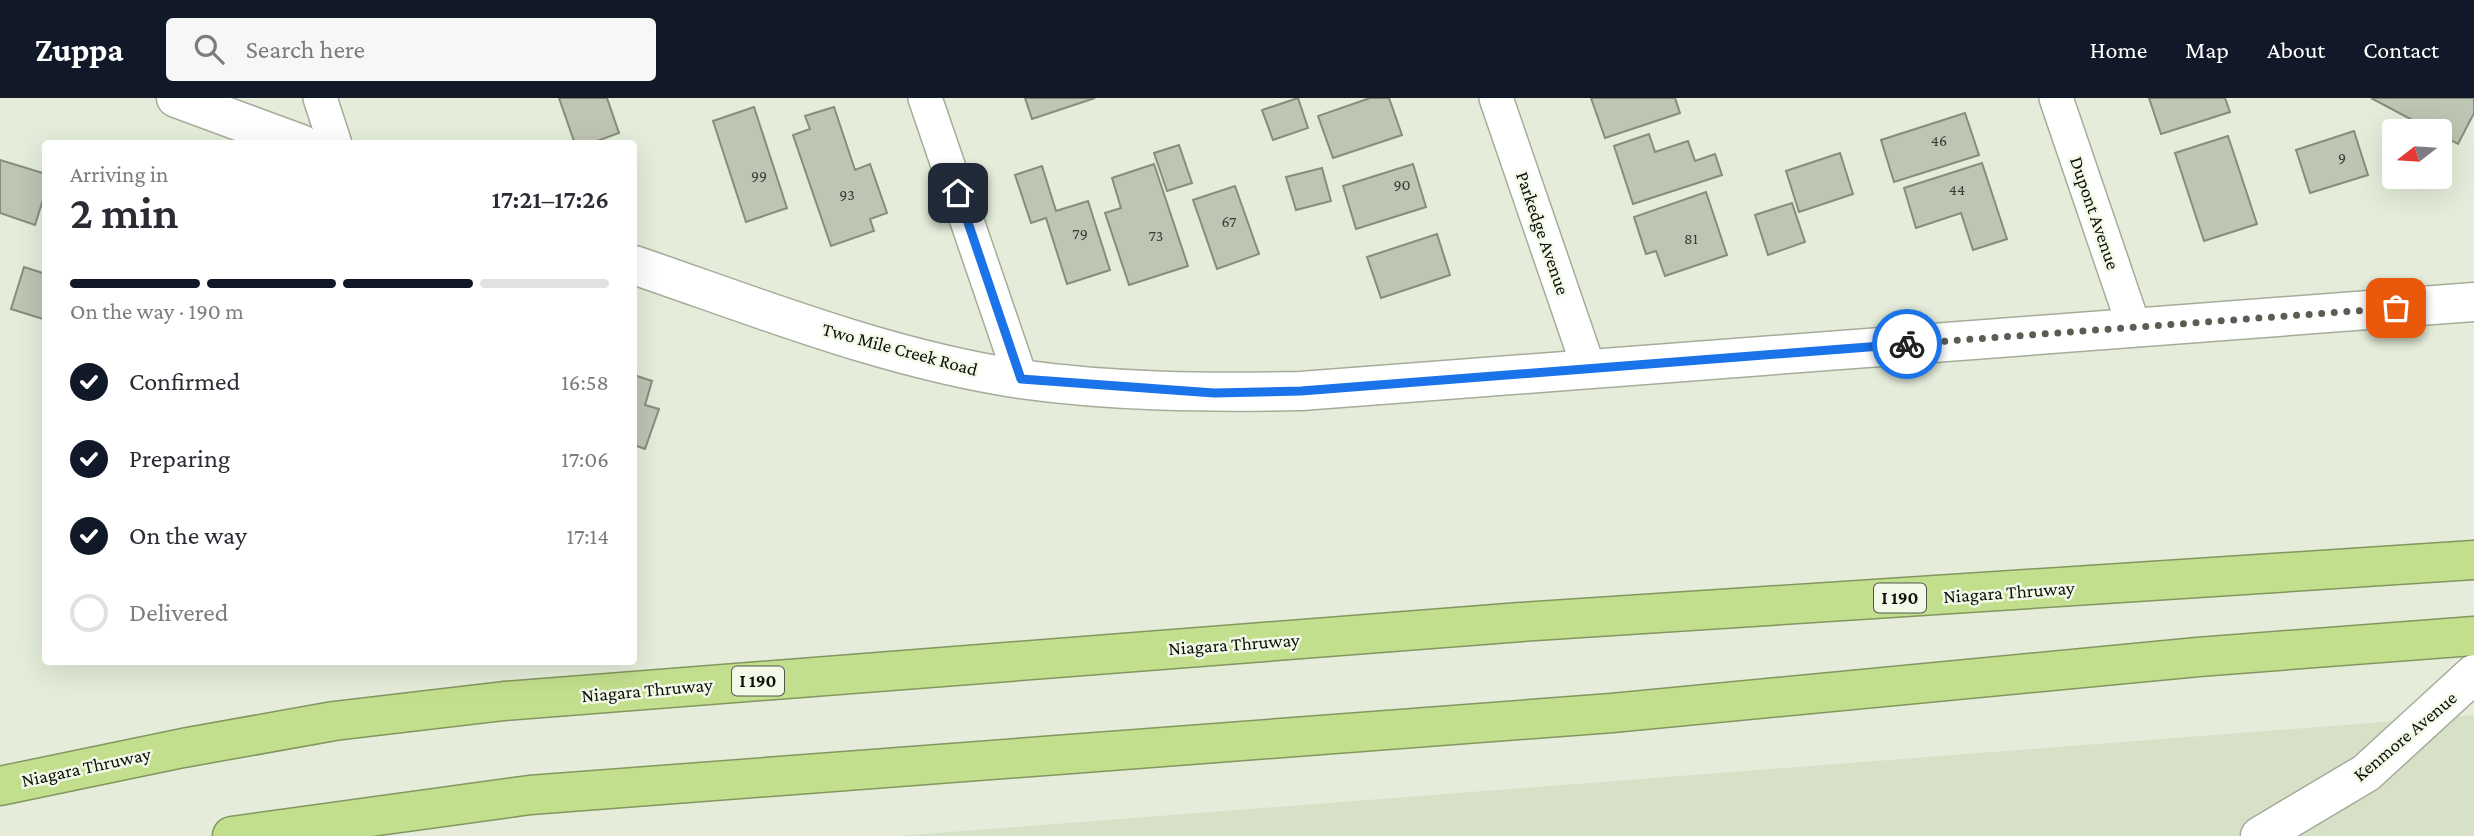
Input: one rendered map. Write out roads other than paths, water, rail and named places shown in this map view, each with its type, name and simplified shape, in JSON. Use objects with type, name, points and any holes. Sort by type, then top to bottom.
[{"type":"highway","name":"Niagara Thruway","points":[[0,786],[183,747],[320,724],[504,701],[1521,622],[2279,575],[2474,560]]},
{"type":"highway","points":[[232,836],[530,795],[1612,713],[2198,657],[2474,636]]},
{"type":"street","points":[[176,98],[290,140]]},
{"type":"street","points":[[320,98],[334,140]]},
{"type":"street","points":[[925,98],[1021,379]]},
{"type":"street","name":"Parkedge Avenue","points":[[1496,98],[1589,369]]},
{"type":"street","name":"Dupont Avenue","points":[[2056,98],[2134,327]]},
{"type":"street","name":"Two Mile Creek Road","points":[[637,266],[830,332],[921,358],[1021,379],[1214,393],[1301,391],[2474,302]]},
{"type":"street","name":"Kenmore Avenue","points":[[2260,836],[2366,773],[2474,674]]}]
